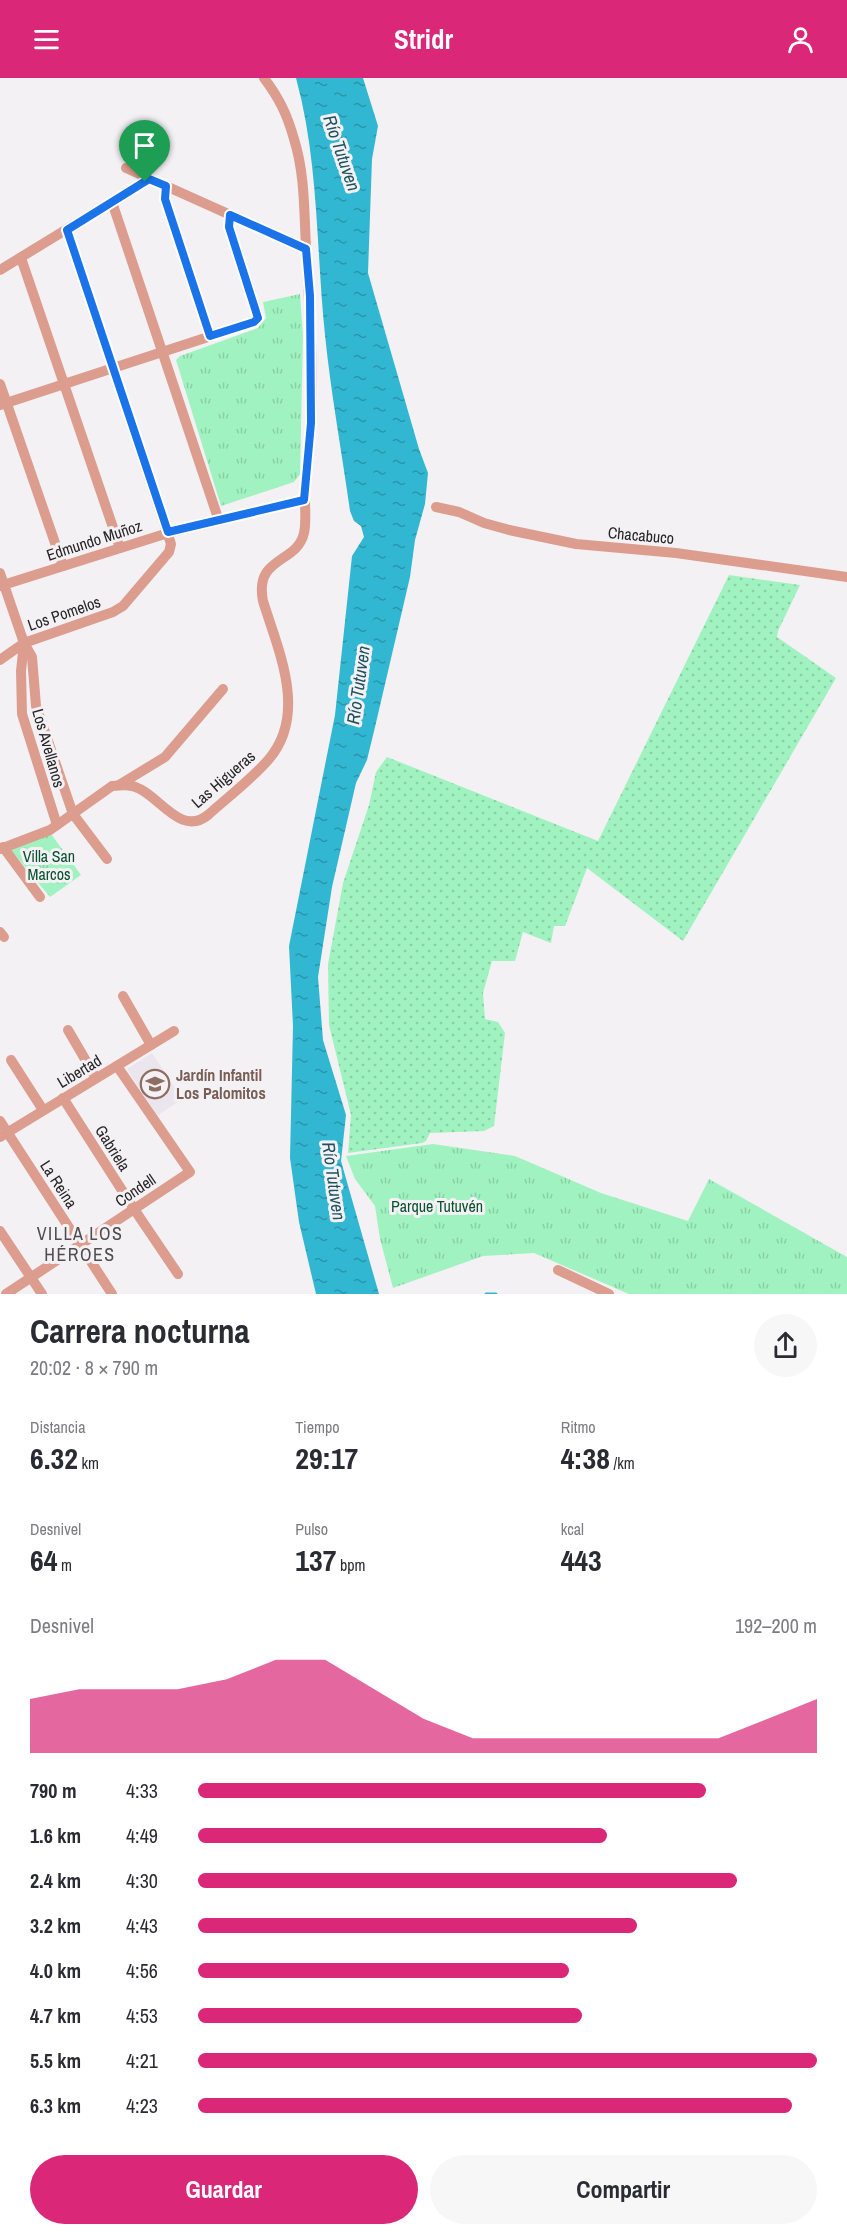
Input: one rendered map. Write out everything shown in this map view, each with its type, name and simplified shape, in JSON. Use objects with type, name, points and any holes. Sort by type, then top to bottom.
[{"type":"street","points":[[264,78],[280,100],[295,139],[302,175],[310,296],[311,423],[304,500]]},
{"type":"street","points":[[126,168],[306,249]]},
{"type":"street","points":[[0,270],[149,179]]},
{"type":"street","points":[[166,186],[165,199],[210,336]]},
{"type":"street","points":[[112,202],[219,521]]},
{"type":"street","points":[[3,404],[254,322],[258,318],[257,312],[229,227],[230,215]]},
{"type":"street","points":[[67,230],[168,532]]},
{"type":"street","points":[[21,258],[120,548]]},
{"type":"street","points":[[0,384],[3,404],[63,566]]},
{"type":"street","name":"Edmundo Muñoz","points":[[2,586],[168,532],[304,500]]},
{"type":"street","name":"Las Higueras","points":[[119,785],[142,790],[181,820],[193,822],[208,815],[268,759],[283,733],[289,703],[287,682],[263,601],[262,587],[270,567],[290,555],[304,534],[304,500]]},
{"type":"street","name":"Chacabuco","points":[[436,507],[459,512],[484,523],[509,530],[576,544],[676,554],[847,577]]},
{"type":"street","name":"Los Pomelos","points":[[0,660],[24,643],[123,606],[169,552],[171,544],[168,532]]},
{"type":"street","name":"Los Avellanos","points":[[0,573],[2,586],[24,643],[33,657],[36,706],[73,814],[107,859]]},
{"type":"street","name":"Los Avellanos","points":[[24,643],[21,671],[22,714],[57,825]]},
{"type":"street","points":[[40,897],[2,848],[41,834],[112,786],[119,785],[165,757],[223,689]]},
{"type":"street","points":[[123,996],[151,1045]]},
{"type":"street","points":[[68,1030],[96,1078]]},
{"type":"street","name":"Libertad","points":[[4,1134],[174,1031]]},
{"type":"street","points":[[11,1060],[43,1110]]},
{"type":"street","name":"Condell","points":[[6,1294],[190,1172],[117,1066]]},
{"type":"street","name":"Gabriela","points":[[63,1098],[178,1274]]},
{"type":"street","name":"La Reina","points":[[0,1121],[4,1134],[112,1294]]},
{"type":"street","points":[[0,1231],[42,1294]]},
{"type":"street","points":[[558,1270],[609,1294]]},
{"type":"shaded area","name":"Jardín Infantil Los Palomitos","points":[[152,1053],[182,1099],[157,1116],[127,1069]]},
{"type":"green space","points":[[300,294],[303,336],[300,474],[294,482],[221,506],[176,360],[180,356],[258,328],[266,318],[263,302]]},
{"type":"green space","points":[[729,575],[800,585],[777,637],[836,678],[683,941],[587,868],[565,926],[554,926],[551,943],[523,932],[515,961],[492,961],[483,993],[485,1019],[498,1022],[505,1033],[494,1126],[484,1131],[430,1133],[426,1141],[422,1143],[348,1153],[351,1115],[329,1025],[328,964],[343,883],[369,805],[376,772],[387,757],[598,841]]},
{"type":"green space","name":"Villa San Marcos","points":[[51,834],[81,875],[50,897],[10,849]]},
{"type":"green space","name":"Parque Tutuvén","points":[[433,1144],[515,1156],[601,1193],[688,1221],[709,1179],[847,1257],[847,1294],[629,1294],[534,1253],[483,1256],[393,1288],[380,1239],[375,1206],[355,1179],[346,1156]]},
{"type":"water","name":"Río Tutuven","points":[[296,78],[363,78],[378,126],[372,159],[368,273],[428,473],[425,504],[415,540],[410,577],[367,760],[356,783],[332,887],[318,977],[323,1040],[346,1115],[341,1161],[379,1294],[316,1294],[299,1222],[290,1158],[293,1026],[289,946],[335,715],[352,556],[364,537],[361,526],[354,521],[350,511],[333,401],[322,303],[313,174],[309,141]]},
{"type":"waterway","points":[[486,1294],[496,1294]]},
{"type":"place","name":"Jardín Infantil Los Palomitos","points":[[155,1084]]},
{"type":"district","name":"VILLA LOS HÉROES","points":[[80,1243]]},
{"type":"route","points":[[149,179],[166,186],[165,199],[210,336],[254,322],[258,318],[229,227],[230,215],[306,249],[310,296],[311,423],[304,500],[168,532],[67,230],[145,182],[149,179]]}]
